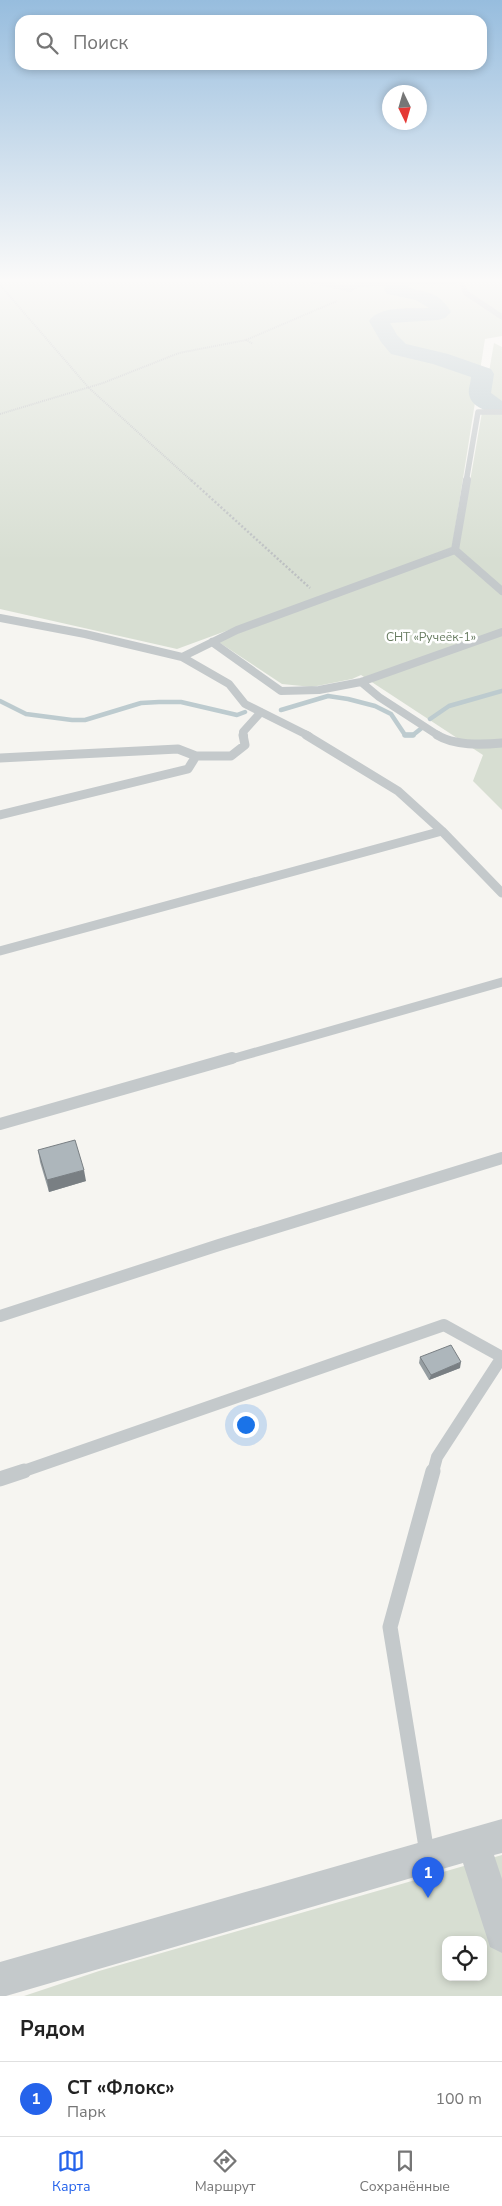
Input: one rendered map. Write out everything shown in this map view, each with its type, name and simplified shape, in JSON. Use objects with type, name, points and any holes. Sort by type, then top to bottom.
[{"type":"street","points":[[0,1980],[488,1840],[502,1935]]},
{"type":"lane","points":[[455,550],[478,412],[502,412]]},
{"type":"lane","points":[[455,550],[502,591]]},
{"type":"lane","points":[[182,657],[237,630],[455,550]]},
{"type":"lane","points":[[0,618],[84,634],[182,657],[229,684],[245,704],[310,737],[398,791],[442,832],[502,893]]},
{"type":"lane","points":[[212,642],[263,680],[282,691],[319,690],[361,682],[502,632]]},
{"type":"lane","points":[[361,682],[379,697],[445,740],[482,745],[502,743]]},
{"type":"lane","points":[[0,758],[178,749],[196,756],[231,756],[245,745],[243,732],[261,712]]},
{"type":"lane","points":[[0,815],[188,769],[196,756]]},
{"type":"lane","points":[[0,951],[442,832]]},
{"type":"lane","points":[[0,1124],[502,982]]},
{"type":"lane","points":[[0,1316],[219,1245],[502,1158]]},
{"type":"lane","points":[[0,1479],[444,1325],[502,1357],[437,1456],[390,1627],[428,1856]]},
{"type":"path","points":[[77,374],[89,388],[313,590]]},
{"type":"path","points":[[0,414],[89,388],[124,374]]},
{"type":"green space","points":[[0,374],[479,374],[452,548],[177,649],[0,609]]},
{"type":"green space","name":"СНТ «Ручеёк-1»","points":[[489,374],[502,374],[502,810],[473,781],[483,755],[361,675],[352,679],[312,687],[282,684],[217,641],[458,551]]},
{"type":"green space","points":[[502,1855],[502,1996],[24,1996],[99,1971]]},
{"type":"building","points":[[75,1140],[84,1170],[47,1180],[38,1150]]},
{"type":"building","points":[[451,1345],[461,1362],[431,1375],[420,1357]]},
{"type":"waterway","points":[[483,374],[480,393],[482,399],[495,406]]},
{"type":"waterway","points":[[430,719],[449,706],[502,691]]},
{"type":"waterway","points":[[281,710],[328,696],[375,706],[391,714],[405,735],[413,735],[423,727]]},
{"type":"waterway","points":[[0,701],[26,714],[72,720],[85,720],[141,703],[159,702],[181,702],[237,715],[245,712]]},
{"type":"place","name":"СТ «Флокс»","points":[[428,1898]]}]
